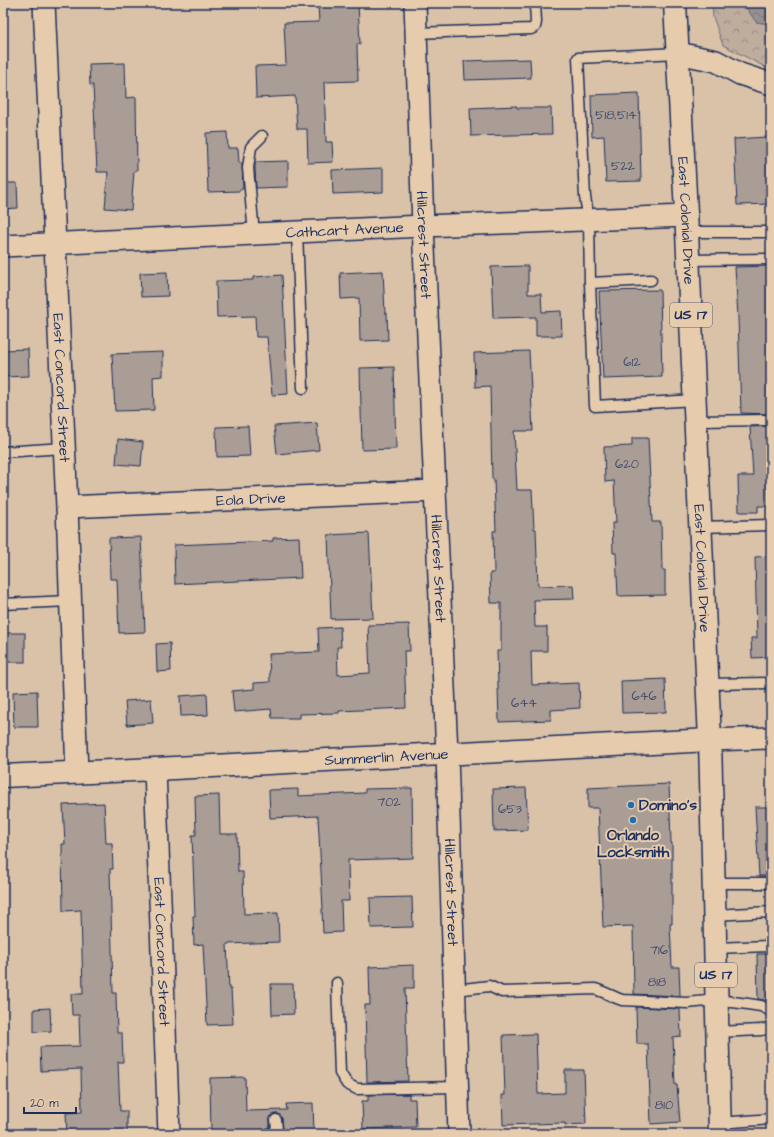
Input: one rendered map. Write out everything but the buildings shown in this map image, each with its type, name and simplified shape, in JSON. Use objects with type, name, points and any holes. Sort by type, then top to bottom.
[{"type":"main road","name":"East Colonial Drive","points":[[676,3],[708,684],[720,1128]]},
{"type":"main road","name":"Summerlin Avenue","points":[[3,776],[710,740]]},
{"type":"street","name":"East Concord Street","points":[[44,3],[67,507],[77,773]]},
{"type":"street","name":"Hillcrest Street","points":[[415,3],[423,226],[447,754],[459,1134]]},
{"type":"street","points":[[678,53],[716,61],[740,74],[771,84]]},
{"type":"street","name":"Cathcart Avenue","points":[[3,246],[423,226],[589,220],[687,224]]},
{"type":"street","name":"Eola Drive","points":[[67,507],[435,491]]},
{"type":"street","name":"Summerlin Avenue","points":[[710,740],[771,738]]},
{"type":"street","name":"East Concord Street","points":[[155,769],[169,1134]]},
{"type":"lane","points":[[416,33],[531,29],[534,27],[536,22],[535,3]]},
{"type":"lane","points":[[678,53],[578,58],[585,197],[589,220],[595,406],[695,400]]},
{"type":"lane","points":[[254,234],[248,168],[251,147],[262,136]]},
{"type":"lane","points":[[687,224],[771,232]]},
{"type":"lane","points":[[297,232],[303,388]]},
{"type":"lane","points":[[688,260],[771,259]]},
{"type":"lane","points":[[590,283],[651,280]]},
{"type":"lane","points":[[696,421],[771,420]]},
{"type":"lane","points":[[3,452],[64,448]]},
{"type":"lane","points":[[701,527],[771,525]]},
{"type":"lane","points":[[3,604],[70,601]]},
{"type":"lane","points":[[708,684],[771,683]]},
{"type":"lane","points":[[714,883],[771,883]]},
{"type":"lane","points":[[714,915],[771,912]]},
{"type":"lane","points":[[715,948],[765,946]]},
{"type":"lane","points":[[337,983],[340,1073],[347,1084],[357,1089],[458,1087]]},
{"type":"lane","points":[[455,990],[489,986],[502,992],[595,989],[604,991],[615,998],[622,1000],[688,1003],[717,1000],[761,1006],[771,1011]]},
{"type":"lane","points":[[717,1032],[761,1030],[771,1028]]},
{"type":"lane","points":[[720,1128],[771,1119]]},
{"type":"lane","points":[[270,1134],[277,1130],[276,1120]]},
{"type":"green space","points":[[712,3],[743,3],[756,22],[771,24],[771,70],[723,45],[713,17]]},
{"type":"water","points":[[743,3],[771,3],[771,24],[756,22]]},
{"type":"place","name":"Domino's","points":[[631,805]]},
{"type":"place","name":"Orlando Locksmith","points":[[633,820]]}]
